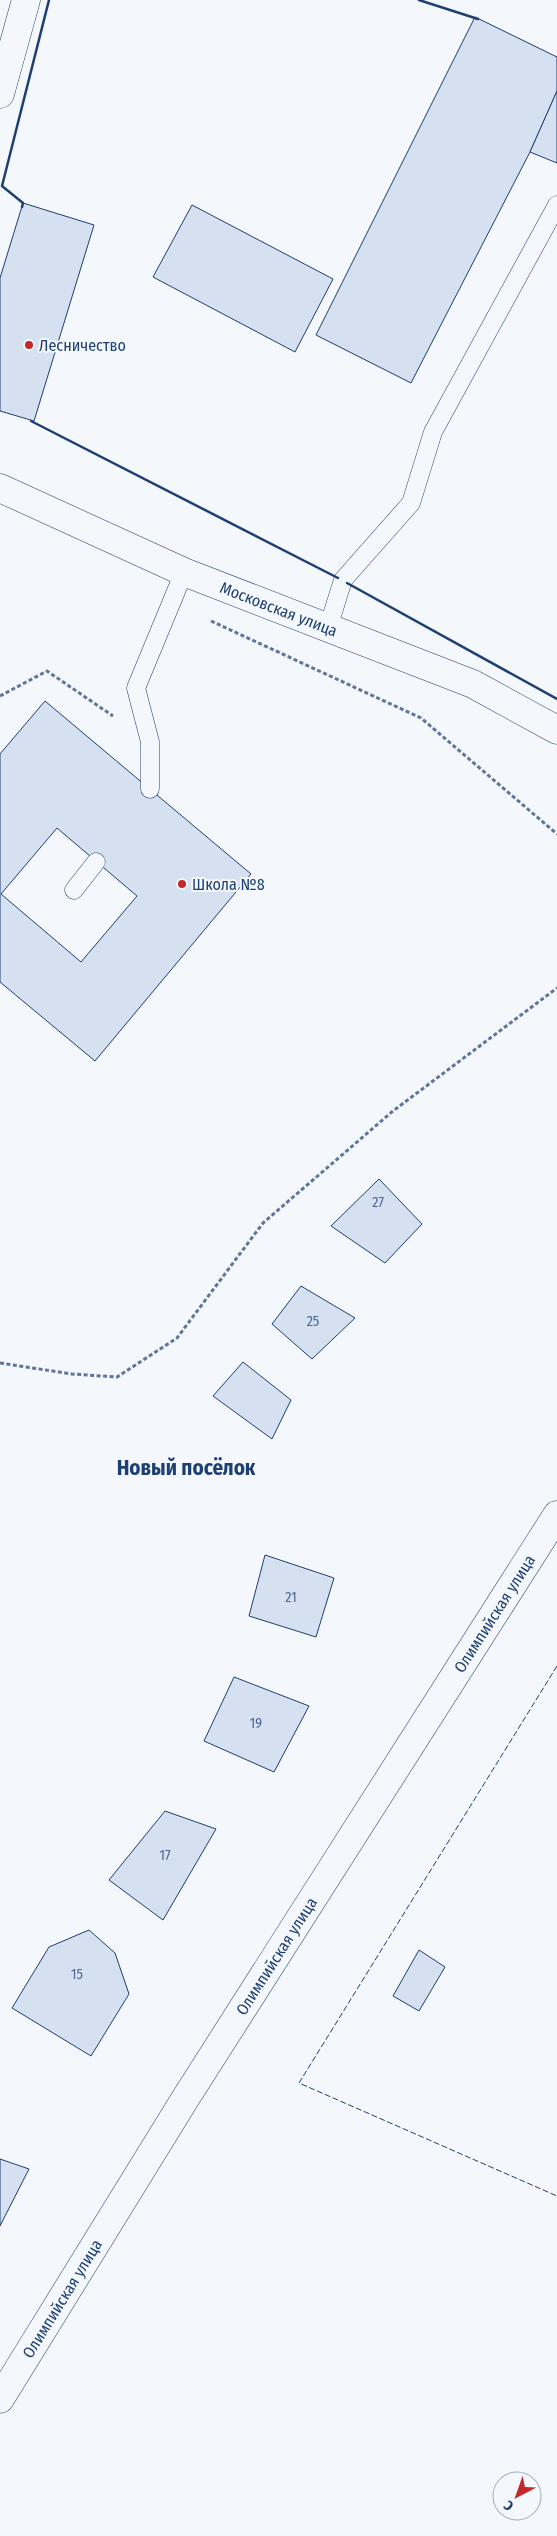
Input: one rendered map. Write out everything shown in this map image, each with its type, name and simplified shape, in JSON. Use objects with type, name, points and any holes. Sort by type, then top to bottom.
[{"type":"street","points":[[0,94],[26,0]]},
{"type":"street","name":"Московская улица","points":[[0,488],[184,572],[473,684],[557,730]]},
{"type":"street","name":"Олимпийская улица","points":[[0,2400],[185,2099],[557,1515]]},
{"type":"lane","points":[[328,628],[343,580],[411,503],[433,432],[557,205]]},
{"type":"lane","points":[[150,789],[150,742],[136,688],[184,572]]},
{"type":"lane","points":[[74,890],[96,862]]},
{"type":"path","points":[[171,603],[421,718],[557,834]]},
{"type":"path","points":[[0,696],[47,671],[150,742]]},
{"type":"path","points":[[0,1363],[72,1374],[117,1377],[177,1338],[263,1223],[393,1111],[557,988]]},
{"type":"building","points":[[475,17],[557,57],[557,91],[530,152],[411,383],[316,335]]},
{"type":"building","points":[[557,91],[557,163],[530,152]]},
{"type":"building","name":"Лесничество","points":[[23,203],[94,225],[34,421],[0,411],[0,278]]},
{"type":"building","points":[[192,205],[333,279],[295,352],[153,277]]},
{"type":"building","name":"Школа №8","points":[[45,701],[251,874],[95,1061],[0,982],[0,754]],"holes":[[[57,828],[137,896],[81,962],[1,894]]]},
{"type":"building","points":[[379,1179],[422,1224],[385,1263],[331,1226]]},
{"type":"building","points":[[301,1286],[355,1318],[312,1359],[272,1324]]},
{"type":"building","points":[[243,1362],[291,1400],[272,1439],[213,1396]]},
{"type":"building","points":[[265,1555],[334,1578],[316,1637],[249,1616]]},
{"type":"building","points":[[234,1677],[309,1706],[274,1772],[204,1741]]},
{"type":"building","points":[[165,1811],[216,1829],[163,1920],[109,1880]]},
{"type":"building","points":[[89,1930],[115,1953],[129,1994],[91,2056],[12,2008],[49,1947]]},
{"type":"building","points":[[419,1950],[445,1967],[419,2011],[393,1996]]},
{"type":"building","points":[[0,2159],[29,2169],[0,2226]]},
{"type":"fence","points":[[557,1666],[299,2083],[557,2196]]},
{"type":"wall","points":[[22,207],[23,203],[2,186],[49,0]]},
{"type":"wall","points":[[419,0],[478,19]]},
{"type":"wall","points":[[31,421],[338,578]]},
{"type":"wall","points":[[347,583],[557,699]]},
{"type":"place","name":"Лесничество","points":[[29,345]]},
{"type":"place","name":"Школа №8","points":[[182,884]]},
{"type":"district","name":"Новый посёлок","points":[[186,1468]]}]
